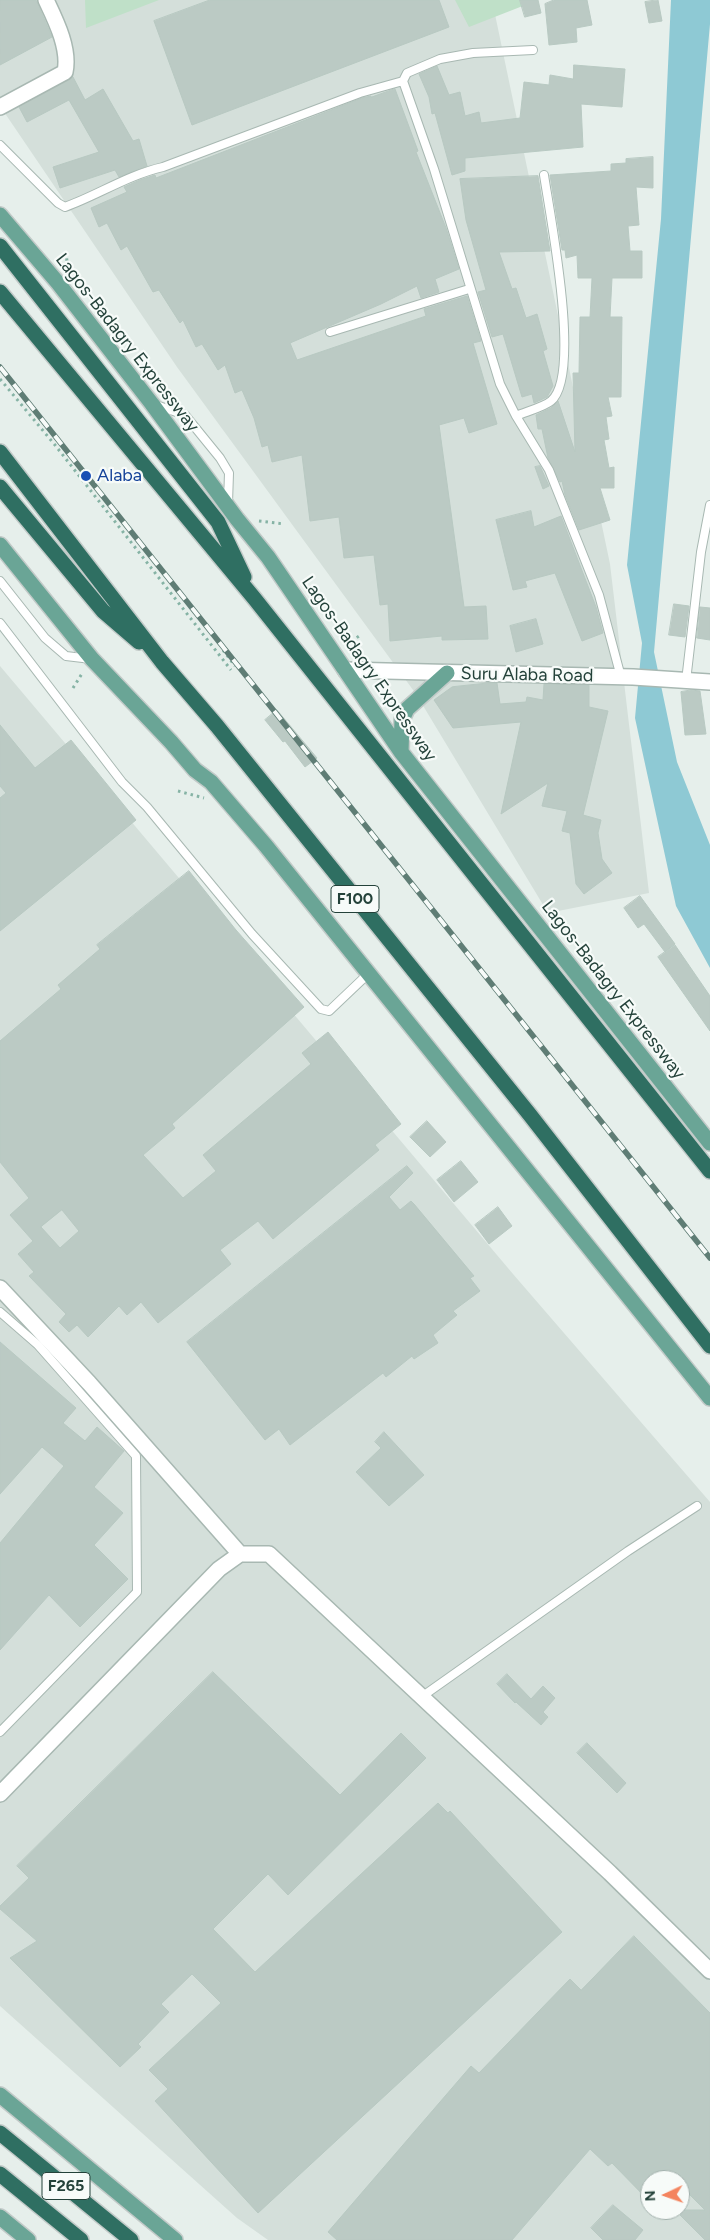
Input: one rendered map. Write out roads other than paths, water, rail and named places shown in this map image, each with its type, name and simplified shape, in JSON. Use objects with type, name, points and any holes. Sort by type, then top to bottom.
[{"type":"highway","points":[[0,246],[218,522],[254,598]]},
{"type":"highway","name":"Lagos-Badagry Expressway","points":[[0,292],[254,598],[710,1172]]},
{"type":"highway","name":"F100","points":[[0,452],[162,662],[217,726],[530,1114],[710,1346]]},
{"type":"highway","points":[[0,487],[103,612],[162,662]]},
{"type":"highway","name":"F265","points":[[0,2133],[131,2240]]},
{"type":"highway","name":"F265","points":[[0,2174],[81,2240]]},
{"type":"main road","name":"Lagos-Badagry Expressway","points":[[0,215],[58,283],[268,557],[401,752],[710,1143]]},
{"type":"main road","points":[[0,546],[92,659],[195,770],[210,782],[266,846],[710,1398]]},
{"type":"main road","points":[[401,752],[402,720],[407,709],[447,673]]},
{"type":"main road","points":[[0,2096],[175,2240]]},
{"type":"main road","points":[[0,2217],[28,2240]]},
{"type":"street","points":[[0,107],[65,72],[67,62],[57,25],[46,0]]},
{"type":"street","name":"Suru Alaba Road","points":[[345,670],[627,677],[710,682]]},
{"type":"street","points":[[0,1288],[89,1383],[240,1554]]},
{"type":"street","points":[[0,1794],[219,1569],[240,1554],[269,1554],[420,1698],[610,1873],[710,1971]]},
{"type":"lane","points":[[533,50],[473,53],[440,59],[407,73],[403,82],[434,169],[469,289],[500,384],[516,416],[549,470],[599,595],[627,677]]},
{"type":"lane","points":[[0,145],[58,203],[65,207],[90,198],[149,170],[163,167],[360,93],[403,82]]},
{"type":"lane","points":[[516,416],[552,401],[563,380],[566,327],[544,175]]},
{"type":"lane","points":[[330,332],[469,289]]},
{"type":"lane","points":[[152,404],[186,415],[220,458],[229,473],[228,505]]},
{"type":"lane","points":[[686,681],[702,552],[710,505]]},
{"type":"lane","points":[[0,581],[45,638],[66,656],[92,659]]},
{"type":"lane","points":[[0,623],[122,782],[147,807],[252,934],[321,1009],[329,1011],[369,973]]},
{"type":"lane","points":[[0,1312],[38,1345],[136,1456],[137,1592],[0,1732]]},
{"type":"lane","points":[[420,1698],[628,1551],[697,1506]]},
{"type":"water","points":[[671,0],[710,0],[710,24],[654,652],[677,762],[710,845],[710,968],[676,906],[635,718],[642,643],[627,565],[661,219]]},
{"type":"railway","points":[[0,367],[710,1258]]},
{"type":"place","name":"Alaba","points":[[86,476]]}]
